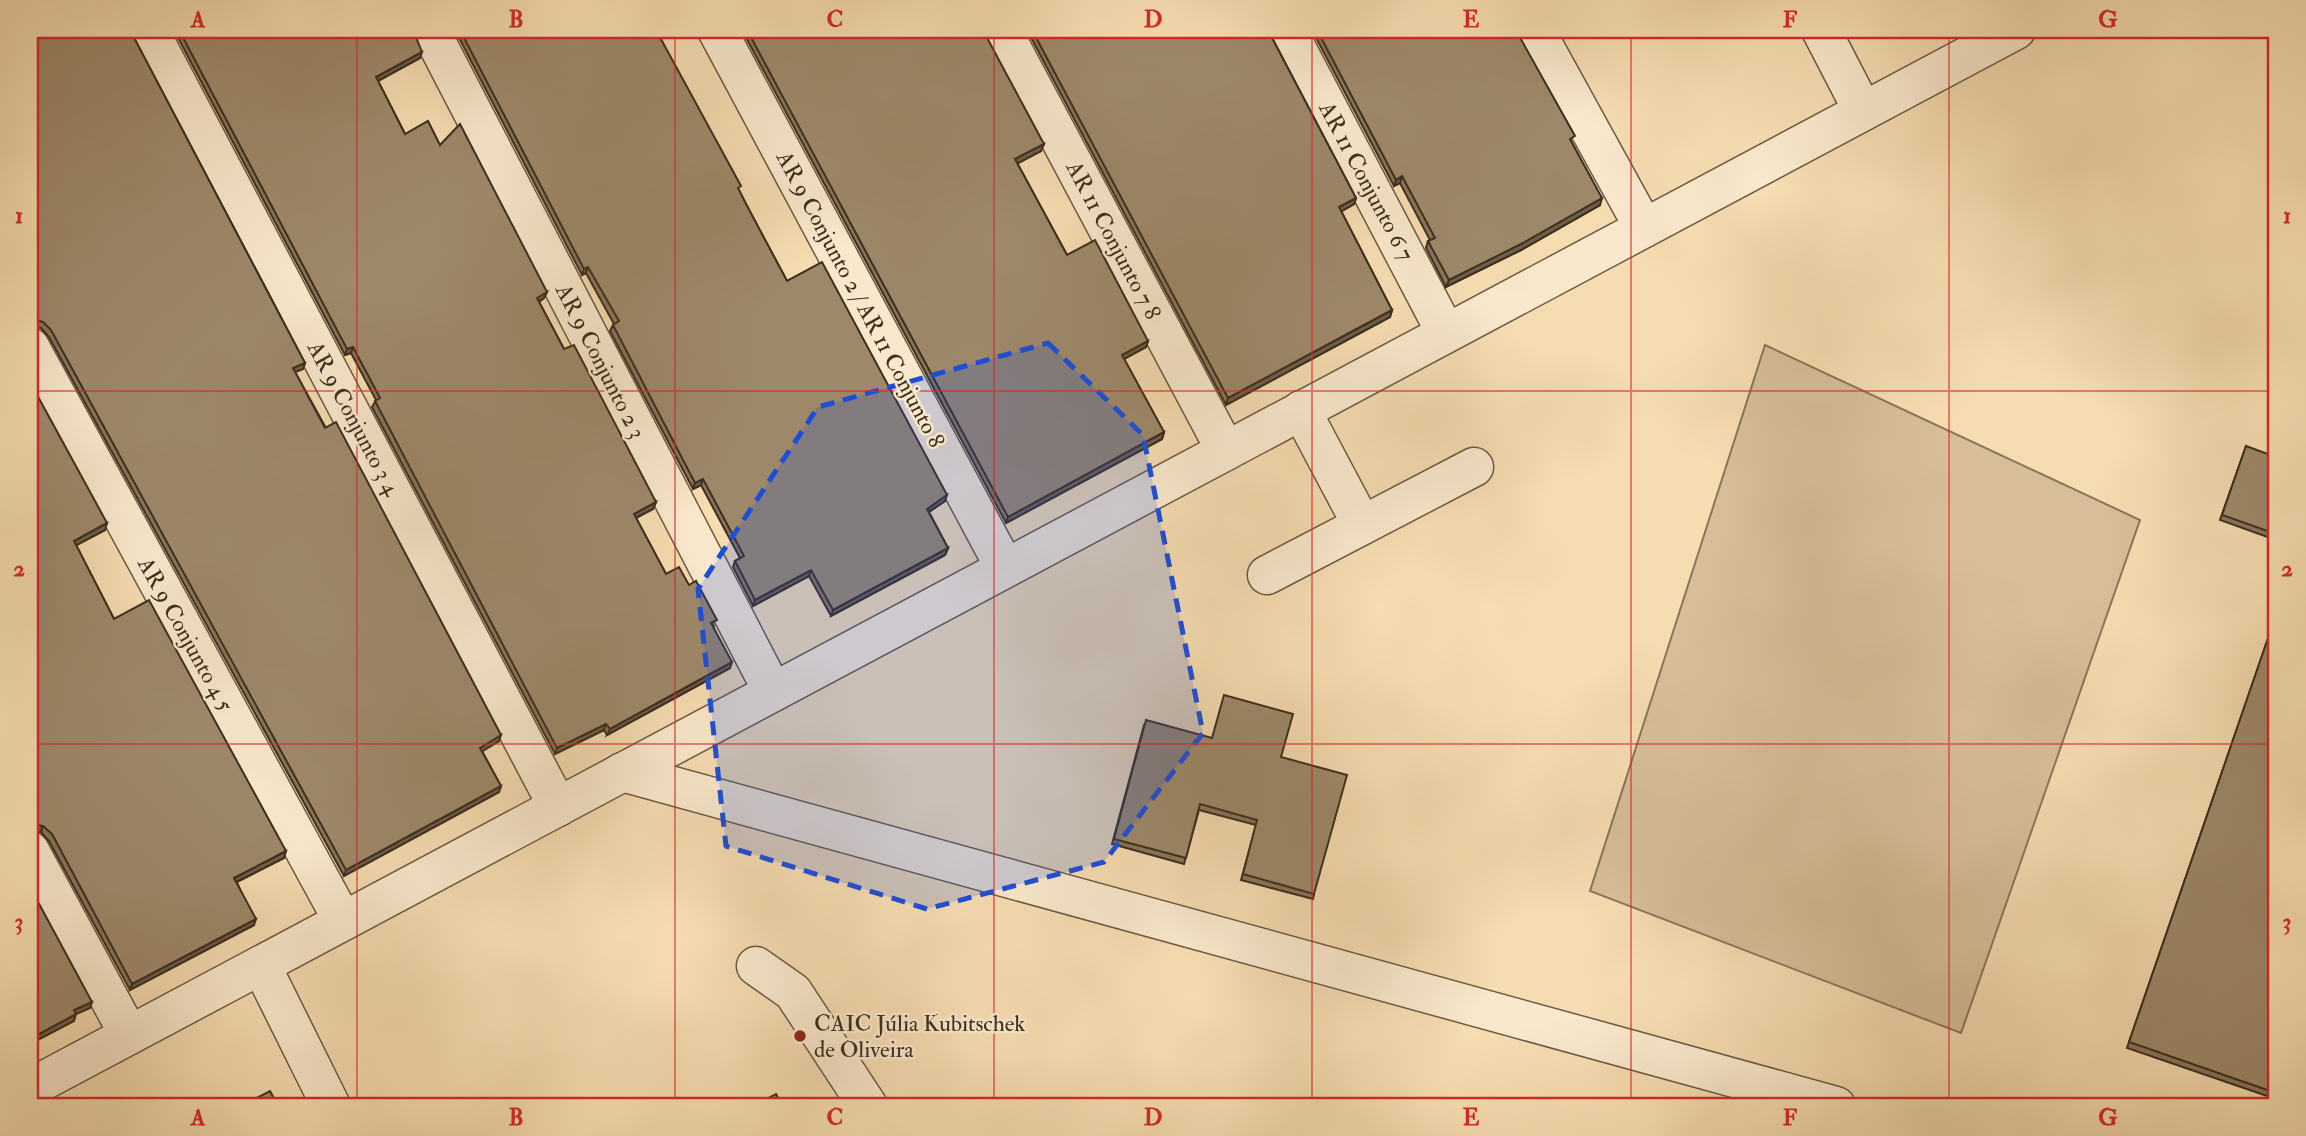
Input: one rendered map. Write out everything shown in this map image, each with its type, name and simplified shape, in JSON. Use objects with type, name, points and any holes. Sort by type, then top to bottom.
[{"type":"street","name":"AR 9 Conjunto 3 4","points":[[149,30],[558,807]]},
{"type":"street","name":"AR 9 Conjunto 2 3","points":[[430,30],[773,692]]},
{"type":"street","name":"AR 9 Conjunto 2 / AR 11 Conjunto 8","points":[[718,30],[1005,568]]},
{"type":"street","name":"AR 11 Conjunto 7 8","points":[[1002,30],[1226,451]]},
{"type":"street","name":"AR 11 Conjunto 6 7","points":[[1287,30],[1446,333]]},
{"type":"street","points":[[1535,30],[1644,228]]},
{"type":"street","points":[[1821,30],[1863,111]]},
{"type":"street","points":[[30,1088],[2016,30]]},
{"type":"street","name":"AR 9 Conjunto 4 5","points":[[30,347],[343,921]]},
{"type":"street","points":[[1301,410],[1362,525]]},
{"type":"street","points":[[1267,575],[1474,467]]},
{"type":"street","points":[[622,772],[1836,1106]]},
{"type":"street","points":[[30,851],[129,1035]]},
{"type":"street","points":[[261,965],[331,1106]]},
{"type":"street","points":[[756,966],[793,992],[868,1106]]},
{"type":"highlighted area","points":[[1048,343],[1143,435],[1203,733],[1104,862],[927,909],[726,846],[698,589],[818,407]]},
{"type":"shaded area","points":[[1765,345],[2140,520],[1961,1033],[1590,891]]},
{"type":"building","points":[[30,30],[131,30],[305,363],[293,368],[325,428],[336,422],[501,735],[480,748],[501,786],[346,870],[51,330],[43,322],[30,320]]},
{"type":"building","points":[[179,30],[413,30],[422,52],[376,77],[405,134],[428,121],[440,145],[460,124],[547,292],[537,298],[564,349],[574,345],[656,502],[634,514],[666,574],[679,567],[689,585],[696,581],[717,620],[711,623],[732,662],[610,729],[606,724],[557,748],[375,401],[380,398],[353,347],[347,349]]},
{"type":"building","points":[[460,30],[656,30],[741,186],[738,188],[787,281],[822,262],[947,495],[927,509],[948,548],[833,610],[811,570],[755,600],[735,561],[744,556],[703,479],[695,483],[613,325],[619,321],[588,267],[584,269]]},
{"type":"building","points":[[747,30],[984,30],[1044,144],[1015,159],[1067,255],[1095,240],[1148,341],[1122,355],[1164,432],[1008,517]]},
{"type":"building","points":[[1032,30],[1269,30],[1356,198],[1339,207],[1392,310],[1228,398]]},
{"type":"building","points":[[1317,30],[1517,30],[1575,136],[1570,139],[1602,198],[1523,243],[1449,280],[1428,241],[1435,238],[1402,176],[1396,180]]},
{"type":"building","points":[[30,382],[107,523],[74,541],[114,619],[149,600],[286,851],[234,878],[256,919],[132,984],[52,834],[43,826],[30,824]]},
{"type":"building","points":[[2246,446],[2276,457],[2276,534],[2222,515]]},
{"type":"building","points":[[2276,615],[2276,1093],[2129,1042]]},
{"type":"building","points":[[1224,695],[1293,714],[1281,757],[1347,775],[1314,894],[1243,874],[1257,820],[1200,804],[1186,858],[1114,839],[1146,720],[1212,738]]},
{"type":"building","points":[[30,887],[92,1002],[74,1010],[76,1014],[30,1039]]},
{"type":"building","points":[[270,1091],[278,1106],[241,1106]]},
{"type":"building","points":[[776,1094],[782,1106],[753,1106]]},
{"type":"place","name":"CAIC Júlia Kubitschek de Oliveira","points":[[800,1036]]}]
